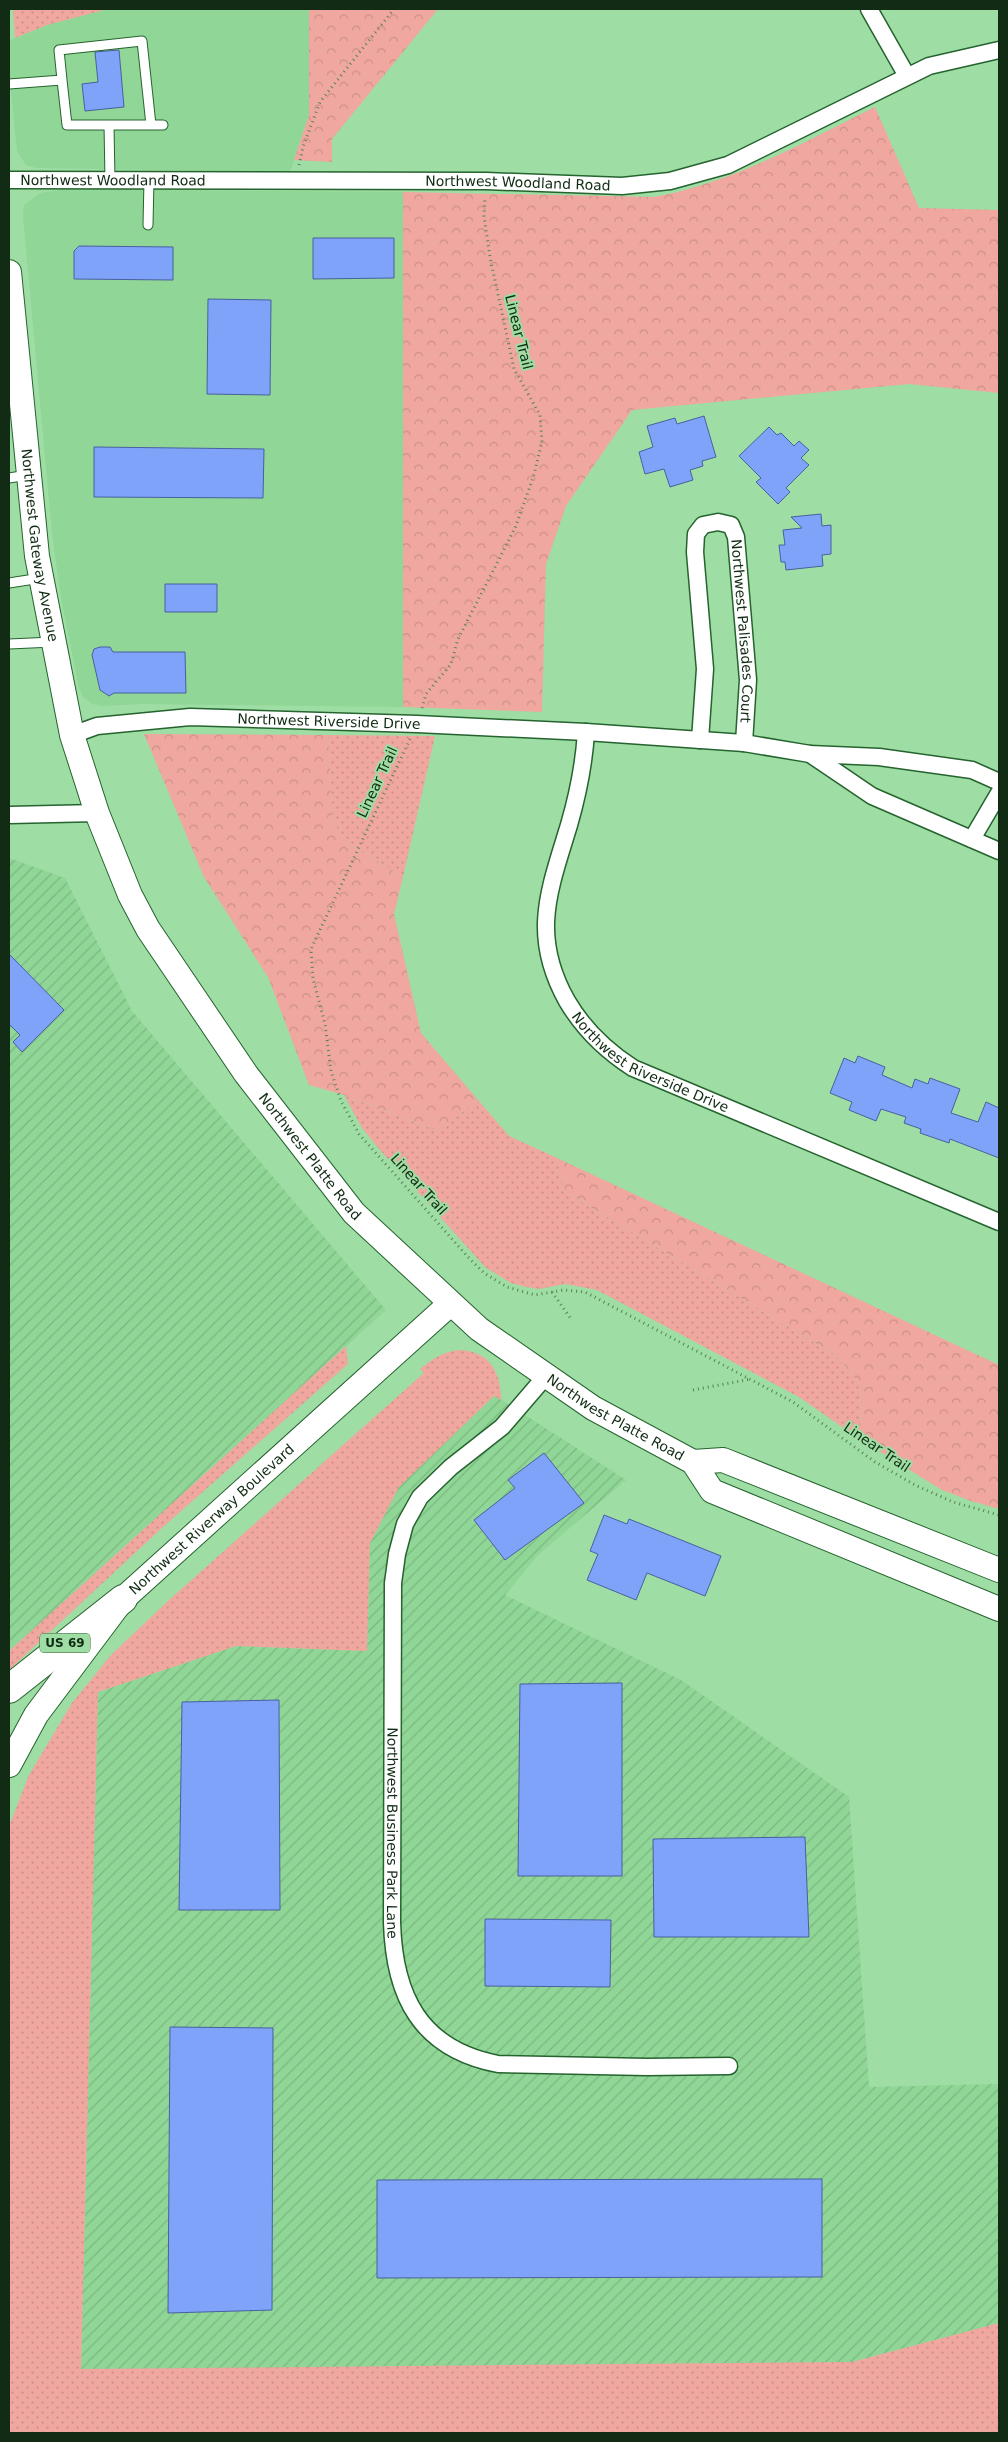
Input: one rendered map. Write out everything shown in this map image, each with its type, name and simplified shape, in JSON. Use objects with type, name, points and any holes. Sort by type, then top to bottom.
[{"type":"highway","name":"US 69","points":[[9,1689],[123,1599]]},
{"type":"main road","name":"Northwest Gateway Avenue","points":[[9,272],[19,477],[72,735],[97,813]]},
{"type":"main road","name":"Northwest Platte Road","points":[[97,813],[130,895],[148,929],[246,1074],[354,1213],[478,1329],[545,1377],[593,1408],[693,1462],[712,1491],[999,1609]]},
{"type":"main road","name":"Northwest Riverway Boulevard","points":[[9,1765],[36,1715],[123,1599],[450,1304]]},
{"type":"main road","name":"Northwest Platte Road","points":[[693,1462],[723,1460],[999,1570]]},
{"type":"street","points":[[869,9],[907,76]]},
{"type":"street","name":"Northwest Woodland Road","points":[[9,180],[486,181],[622,186],[670,181],[728,165],[929,66],[999,50]]},
{"type":"street","name":"Northwest Palisades Court","points":[[700,740],[705,669],[695,552],[696,534],[703,525],[718,522],[731,525],[736,537],[748,680],[744,743]]},
{"type":"street","name":"Northwest Riverside Drive","points":[[72,735],[97,726],[190,717],[417,724],[586,732],[744,743],[810,754],[880,757],[972,770],[999,782]]},
{"type":"street","name":"Northwest Riverside Drive","points":[[586,732],[584,768],[548,896],[545,922],[548,952],[558,984],[575,1014],[592,1036],[609,1053],[633,1068],[999,1222]]},
{"type":"street","points":[[810,754],[872,796],[999,852]]},
{"type":"street","points":[[972,839],[999,793]]},
{"type":"street","points":[[9,815],[97,813]]},
{"type":"street","name":"Northwest Business Park Lane","points":[[545,1377],[502,1427],[451,1467],[420,1497],[405,1524],[397,1554],[393,1583],[392,1922],[393,1943],[401,1989],[416,2014],[437,2036],[458,2051],[484,2061],[498,2064],[630,2067],[728,2066]]},
{"type":"lane","points":[[151,125],[142,41],[59,50],[67,125],[109,125],[151,125],[163,125]]},
{"type":"lane","points":[[9,84],[62,80]]},
{"type":"lane","points":[[109,125],[110,180]]},
{"type":"lane","points":[[148,225],[149,180]]},
{"type":"lane","points":[[9,583],[41,578]]},
{"type":"lane","points":[[9,644],[54,642]]},
{"type":"path","points":[[299,181],[303,147],[320,102],[394,9]]},
{"type":"path","name":"Linear Trail","points":[[486,181],[484,216],[490,257],[514,370],[540,415],[542,442],[533,478],[515,528],[458,639],[451,664],[426,694],[417,724],[311,949],[313,979],[324,1024],[331,1071],[341,1101],[360,1134],[479,1268],[507,1287],[535,1295],[564,1290],[585,1292],[793,1402],[875,1462],[915,1485],[953,1502],[999,1516]]},
{"type":"path","points":[[552,1292],[571,1319]]},
{"type":"path","points":[[693,1390],[751,1379]]},
{"type":"shaded area","points":[[108,9],[309,9],[309,115],[290,172],[36,168],[26,165],[17,151],[9,71],[9,41],[47,25]]},
{"type":"shaded area","points":[[66,189],[403,192],[403,707],[140,704],[102,706],[92,704],[83,697],[79,688],[61,598],[52,534],[23,216],[24,205],[40,193]]},
{"type":"shaded area","points":[[9,858],[65,878],[132,1011],[386,1310],[9,1651]]},
{"type":"shaded area","points":[[494,1395],[626,1480],[538,1555],[505,1595],[681,1680],[849,1797],[869,2087],[999,2084],[999,2323],[852,2362],[81,2370],[98,1692],[236,1646],[367,1651],[370,1543],[399,1487]]},
{"type":"green space","points":[[13,9],[108,9],[47,25],[15,38]]},
{"type":"green space","points":[[309,9],[438,9],[332,139],[332,162],[294,160],[309,115]]},
{"type":"green space","points":[[875,107],[919,208],[999,210],[999,393],[909,384],[632,410],[566,506],[546,564],[542,712],[403,707],[403,192],[654,197],[684,190],[741,171],[794,148]]},
{"type":"green space","points":[[144,734],[328,735],[333,820],[343,840],[403,877],[394,914],[421,1033],[478,1100],[438,1131],[344,1095],[309,1085],[268,977],[204,877]]},
{"type":"green space","points":[[328,735],[435,736],[403,877],[343,840],[333,820]]},
{"type":"green space","points":[[344,1095],[438,1131],[478,1100],[509,1136],[557,1158],[564,1191],[835,1355],[854,1377],[861,1392],[862,1401],[858,1438],[799,1397],[597,1290],[565,1284],[539,1289],[526,1287],[511,1283],[485,1267],[380,1150],[362,1128]]},
{"type":"green space","points":[[557,1158],[999,1365],[999,1509],[942,1490],[858,1438],[862,1401],[861,1392],[854,1377],[835,1355],[564,1191]]},
{"type":"green space","points":[[346,1346],[348,1364],[163,1527],[9,1670],[9,1651]]},
{"type":"green space","points":[[459,1350],[478,1354],[491,1364],[499,1380],[501,1400],[494,1396],[399,1487],[370,1543],[367,1651],[236,1646],[98,1692],[81,2369],[852,2362],[999,2323],[999,2433],[9,2433],[9,1826],[29,1775],[72,1703],[111,1655],[169,1600],[424,1373],[420,1369],[438,1356]]},
{"type":"building","points":[[119,50],[124,107],[85,111],[82,84],[98,82],[95,52]]},
{"type":"building","points":[[313,238],[394,238],[394,278],[313,279]]},
{"type":"building","points":[[79,246],[173,247],[173,280],[74,279],[74,251]]},
{"type":"building","points":[[208,299],[271,300],[270,395],[207,394]]},
{"type":"building","points":[[704,416],[716,457],[702,461],[703,466],[690,470],[693,480],[670,487],[664,469],[645,474],[639,452],[653,447],[647,426],[675,418],[677,424]]},
{"type":"building","points":[[769,427],[777,435],[781,433],[794,446],[799,441],[809,450],[801,458],[809,465],[786,488],[790,492],[778,504],[756,482],[761,478],[739,456]]},
{"type":"building","points":[[94,447],[264,449],[263,498],[94,497]]},
{"type":"building","points":[[821,514],[822,526],[831,525],[831,554],[822,555],[823,566],[786,570],[785,562],[781,562],[779,545],[785,545],[783,530],[802,528],[791,517]]},
{"type":"building","points":[[165,584],[217,584],[217,612],[165,612]]},
{"type":"building","points":[[110,647],[113,652],[185,652],[186,693],[114,693],[109,696],[100,690],[92,655],[94,649]]},
{"type":"building","points":[[9,954],[64,1010],[22,1052],[13,1042],[20,1035],[9,1024]]},
{"type":"building","points":[[858,1056],[885,1067],[882,1075],[912,1088],[915,1079],[928,1084],[930,1078],[960,1089],[951,1113],[978,1122],[986,1102],[999,1108],[999,1158],[950,1139],[949,1143],[920,1133],[921,1129],[904,1123],[906,1117],[881,1109],[876,1121],[849,1110],[852,1102],[830,1093],[844,1058],[855,1063]]},
{"type":"building","points":[[544,1453],[584,1503],[505,1560],[474,1520],[515,1488],[508,1480]]},
{"type":"building","points":[[604,1515],[627,1524],[629,1519],[721,1556],[705,1596],[647,1573],[636,1600],[587,1580],[598,1554],[590,1551]]},
{"type":"building","points":[[622,1683],[622,1876],[518,1876],[520,1684]]},
{"type":"building","points":[[279,1700],[280,1910],[179,1910],[182,1702]]},
{"type":"building","points":[[805,1837],[809,1937],[654,1937],[653,1839]]},
{"type":"building","points":[[485,1919],[611,1920],[610,1987],[485,1986]]},
{"type":"building","points":[[170,2027],[273,2028],[272,2310],[168,2313]]},
{"type":"building","points":[[822,2179],[822,2277],[377,2278],[377,2180]]}]
